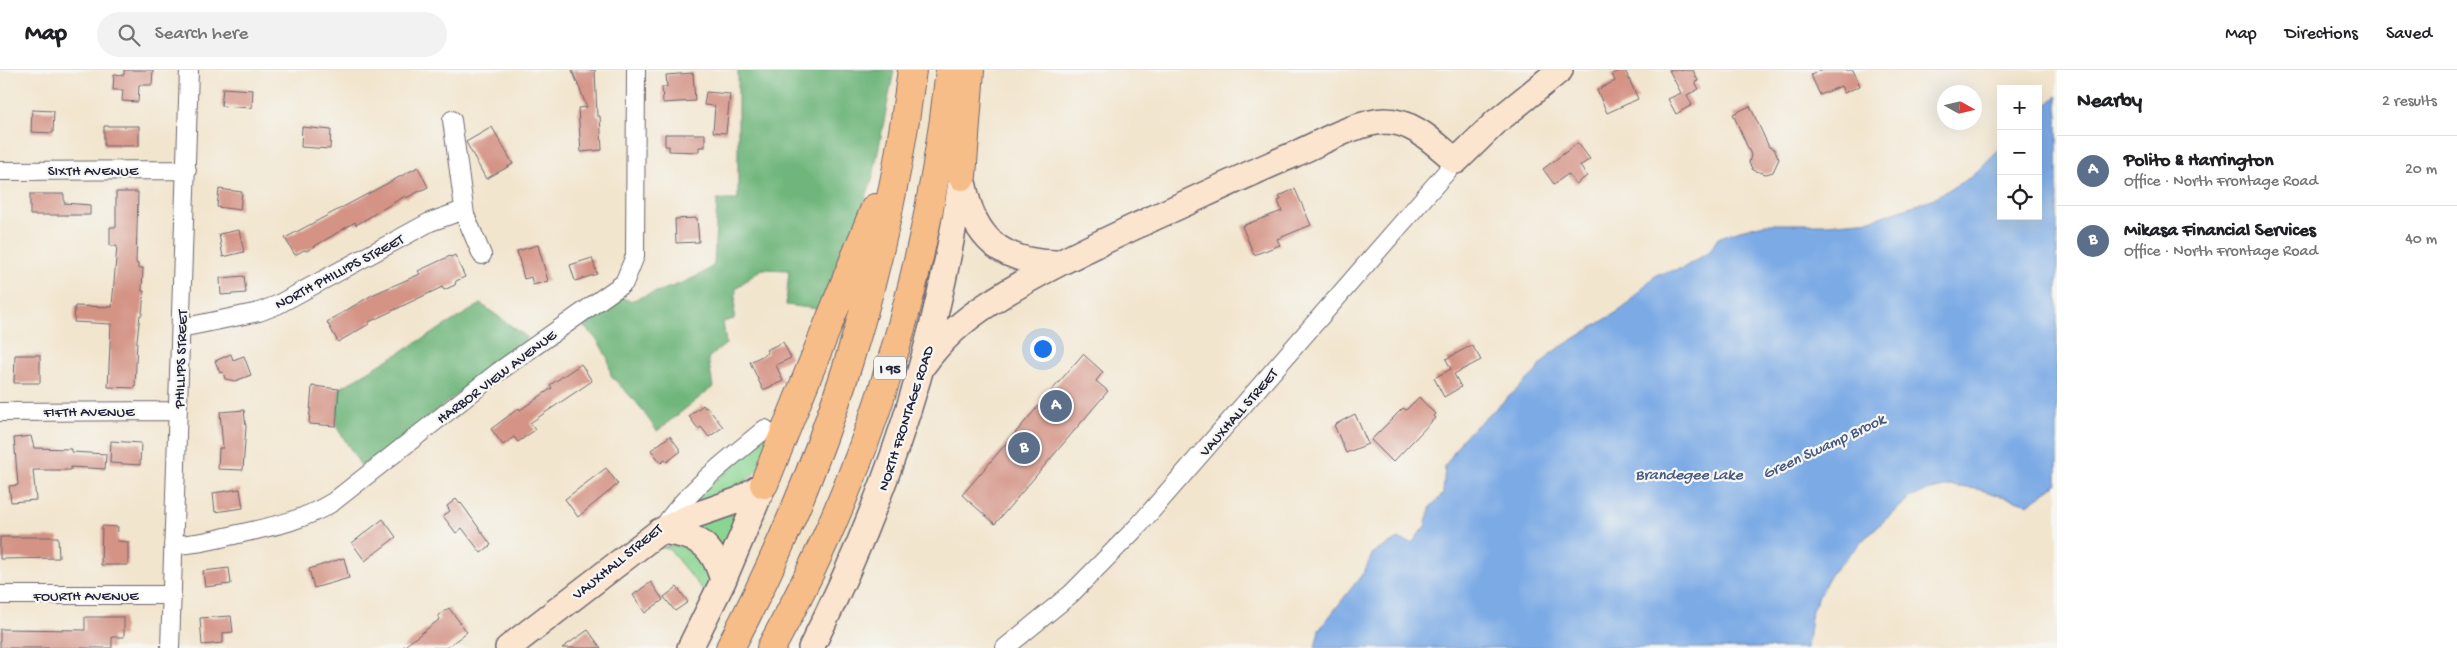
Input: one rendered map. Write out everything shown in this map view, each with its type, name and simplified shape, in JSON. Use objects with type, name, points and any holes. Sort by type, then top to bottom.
[{"type":"highway","points":[[730,648],[794,514],[835,401],[875,268],[900,146],[912,70]]},
{"type":"highway","name":"I 95","points":[[771,648],[808,576],[842,503],[868,434],[891,364],[927,225],[950,70]]},
{"type":"highway","points":[[962,176],[970,70]]},
{"type":"highway","points":[[764,484],[900,146]]},
{"type":"main road","name":"VAUXHALL STREET","points":[[1456,161],[1496,122],[1560,70]]},
{"type":"main road","points":[[924,364],[955,327],[988,304],[1056,264],[1269,165],[1372,123],[1391,121],[1415,129],[1456,161]]},
{"type":"main road","points":[[962,176],[966,198],[976,225],[990,242],[1017,258],[1056,264]]},
{"type":"main road","name":"NORTH FRONTAGE ROAD","points":[[811,648],[845,579],[900,441],[924,364],[942,291],[962,176]]},
{"type":"main road","points":[[660,531],[687,518],[739,500],[764,484]]},
{"type":"main road","points":[[690,648],[723,581],[764,484]]},
{"type":"main road","points":[[660,531],[686,535],[701,541],[716,560],[723,581]]},
{"type":"main road","name":"VAUXHALL STREET","points":[[508,648],[660,531]]},
{"type":"street","name":"PHILLIPS STREET","points":[[170,648],[189,70]]},
{"type":"street","name":"HARBOR VIEW AVENUE","points":[[173,545],[192,545],[294,521],[311,515],[333,502],[498,372],[624,283],[635,256],[636,70]]},
{"type":"street","points":[[452,120],[464,210],[482,256]]},
{"type":"street","name":"VAUXHALL STREET","points":[[1005,648],[1071,594],[1139,525],[1456,161]]},
{"type":"street","name":"SIXTH AVENUE","points":[[0,171],[186,170]]},
{"type":"street","name":"NORTH PHILLIPS STREET","points":[[181,328],[259,312],[277,305],[430,222],[464,210]]},
{"type":"street","name":"FIFTH AVENUE","points":[[0,412],[178,410]]},
{"type":"street","name":"VAUXHALL STREET","points":[[660,531],[675,510],[690,494],[765,429]]},
{"type":"street","name":"FOURTH AVENUE","points":[[0,595],[172,594]]},
{"type":"green space","points":[[738,70],[894,70],[873,177],[825,310],[786,305],[789,270],[762,269],[736,288],[734,319],[723,322],[726,344],[708,358],[713,387],[657,431],[637,403],[611,376],[608,359],[598,341],[583,326],[623,298],[630,301],[674,286],[705,272],[714,265],[717,200],[738,200]]},
{"type":"green space","points":[[481,304],[528,338],[363,469],[336,426],[339,389]]},
{"type":"green space","points":[[790,402],[766,456],[749,478],[717,500],[699,508],[690,501],[755,447],[774,423],[778,413]]},
{"type":"green space","points":[[735,513],[737,516],[726,555],[694,524]]},
{"type":"green space","points":[[672,545],[694,548],[713,581],[706,594],[668,548],[659,548]]},
{"type":"water","name":"Brandegee Lake","points":[[2057,96],[2057,484],[2029,504],[1977,489],[1950,486],[1926,491],[1910,498],[1869,534],[1830,575],[1812,610],[1807,648],[1315,648],[1319,630],[1364,572],[1373,553],[1398,539],[1412,543],[1425,526],[1431,506],[1443,494],[1445,466],[1463,438],[1534,374],[1551,353],[1622,309],[1655,275],[1683,268],[1709,252],[1718,238],[1740,230],[1764,224],[1826,224],[1871,220],[1932,199],[1971,177],[1997,151],[1997,220],[2042,220],[2042,109]]},
{"type":"building","points":[[124,70],[153,70],[152,85],[139,85],[138,102],[122,101],[123,90],[113,90],[114,74],[124,75]]},
{"type":"building","points":[[572,70],[595,70],[597,116],[600,116],[602,150],[581,152],[578,108],[587,107]]},
{"type":"building","points":[[1625,70],[1638,99],[1607,113],[1597,90],[1615,81],[1612,74]]},
{"type":"building","points":[[1669,70],[1693,70],[1698,81],[1695,82],[1699,89],[1687,95],[1692,105],[1676,114],[1668,99],[1681,93]]},
{"type":"building","points":[[1821,70],[1853,70],[1860,86],[1844,93],[1841,86],[1820,95],[1811,75]]},
{"type":"building","points":[[693,73],[695,101],[663,103],[662,87],[667,87],[666,75]]},
{"type":"building","points":[[223,88],[253,90],[252,108],[221,106]]},
{"type":"building","points":[[706,92],[730,94],[726,133],[713,132],[715,106],[704,105]]},
{"type":"building","points":[[1750,106],[1769,147],[1774,149],[1779,159],[1773,172],[1766,174],[1753,170],[1749,163],[1751,155],[1733,114]]},
{"type":"building","points":[[32,110],[54,111],[53,133],[31,132]]},
{"type":"building","points":[[104,126],[139,126],[139,146],[104,146]]},
{"type":"building","points":[[302,127],[331,130],[330,149],[301,147]]},
{"type":"building","points":[[492,127],[513,164],[486,179],[466,142]]},
{"type":"building","points":[[665,134],[705,134],[705,147],[699,147],[699,152],[669,151],[669,146],[665,146]]},
{"type":"building","points":[[1578,143],[1590,159],[1580,166],[1587,176],[1576,184],[1568,174],[1554,184],[1543,169]]},
{"type":"building","points":[[418,167],[428,187],[406,198],[405,196],[356,225],[355,222],[307,251],[304,250],[295,255],[285,238]]},
{"type":"building","points":[[219,189],[242,192],[240,210],[217,207]]},
{"type":"building","points":[[1295,189],[1311,225],[1277,239],[1280,245],[1254,255],[1242,226],[1282,211],[1278,201],[1281,200],[1279,196]]},
{"type":"building","points":[[116,192],[138,192],[136,263],[138,268],[143,268],[142,291],[144,291],[137,340],[135,388],[108,387],[111,324],[74,322],[75,306],[112,307],[117,246],[110,246],[110,227],[116,227]]},
{"type":"building","points":[[30,194],[64,194],[64,203],[90,205],[90,215],[30,215]]},
{"type":"building","points":[[697,218],[699,242],[676,243],[675,219]]},
{"type":"building","points":[[239,230],[244,252],[223,257],[219,234]]},
{"type":"building","points":[[538,245],[548,281],[533,285],[531,277],[524,279],[517,251]]},
{"type":"building","points":[[455,255],[465,277],[456,281],[455,285],[444,290],[442,287],[369,322],[369,324],[338,342],[327,322],[372,295],[420,274],[418,271]]},
{"type":"building","points":[[592,258],[597,274],[575,281],[570,265]]},
{"type":"building","points":[[244,276],[246,293],[221,295],[220,278]]},
{"type":"building","points":[[783,342],[791,358],[776,365],[783,381],[763,390],[750,362],[768,353],[766,350]]},
{"type":"building","points":[[1472,345],[1481,360],[1454,374],[1461,387],[1444,397],[1434,378],[1451,369],[1446,359]]},
{"type":"building","points":[[231,354],[233,360],[244,356],[251,375],[235,381],[225,379],[223,372],[220,373],[215,361]]},
{"type":"building","points":[[1083,354],[1103,372],[1096,381],[1108,391],[995,524],[962,495]]},
{"type":"building","points":[[15,355],[40,355],[40,383],[14,383]]},
{"type":"building","points":[[581,364],[592,381],[530,423],[535,430],[518,442],[514,437],[503,445],[491,429],[519,408],[520,410],[552,388],[550,385]]},
{"type":"building","points":[[312,386],[339,389],[336,426],[309,424]]},
{"type":"building","points":[[1419,397],[1435,414],[1433,416],[1435,418],[1393,462],[1371,440],[1403,408],[1406,410]]},
{"type":"building","points":[[703,405],[705,408],[707,407],[723,427],[709,437],[701,427],[698,429],[689,416]]},
{"type":"building","points":[[244,410],[246,427],[243,470],[218,469],[219,448],[223,448],[220,412]]},
{"type":"building","points":[[1355,414],[1368,444],[1346,453],[1334,425]]},
{"type":"building","points":[[31,436],[34,448],[71,449],[71,452],[106,454],[105,469],[71,467],[71,470],[33,470],[36,500],[11,502],[9,486],[18,485],[14,438]]},
{"type":"building","points":[[670,436],[681,451],[667,462],[665,460],[661,463],[651,450]]},
{"type":"building","points":[[111,441],[141,443],[140,465],[110,463]]},
{"type":"building","points":[[606,468],[618,484],[578,517],[565,499]]},
{"type":"building","points":[[240,489],[243,508],[215,512],[213,493]]},
{"type":"building","points":[[456,499],[461,503],[491,545],[481,553],[462,528],[456,533],[443,516],[450,511],[447,506]]},
{"type":"building","points":[[383,519],[396,537],[365,561],[352,543]]},
{"type":"building","points":[[102,526],[118,527],[117,541],[128,542],[128,565],[101,565]]},
{"type":"building","points":[[0,537],[58,537],[59,558],[0,559]]},
{"type":"building","points":[[344,558],[349,578],[314,588],[309,569]]},
{"type":"building","points":[[229,568],[231,584],[205,587],[203,571]]},
{"type":"building","points":[[651,582],[663,600],[645,613],[633,595]]},
{"type":"building","points":[[677,587],[688,602],[675,611],[664,597]]},
{"type":"building","points":[[449,608],[467,632],[446,648],[402,648],[440,619],[438,616]]},
{"type":"building","points":[[231,616],[233,632],[223,633],[223,643],[202,645],[200,618]]},
{"type":"building","points":[[85,617],[124,617],[124,637],[112,637],[112,648],[0,648],[0,629],[85,630]]},
{"type":"building","points":[[588,630],[601,648],[562,648]]},
{"type":"place","name":"Polito & Harrington","points":[[1056,406]]},
{"type":"place","name":"Mikasa Financial Services","points":[[1024,448]]},
{"type":"water label","name":"Green Swamp Brook","points":[[1823,445]]}]
